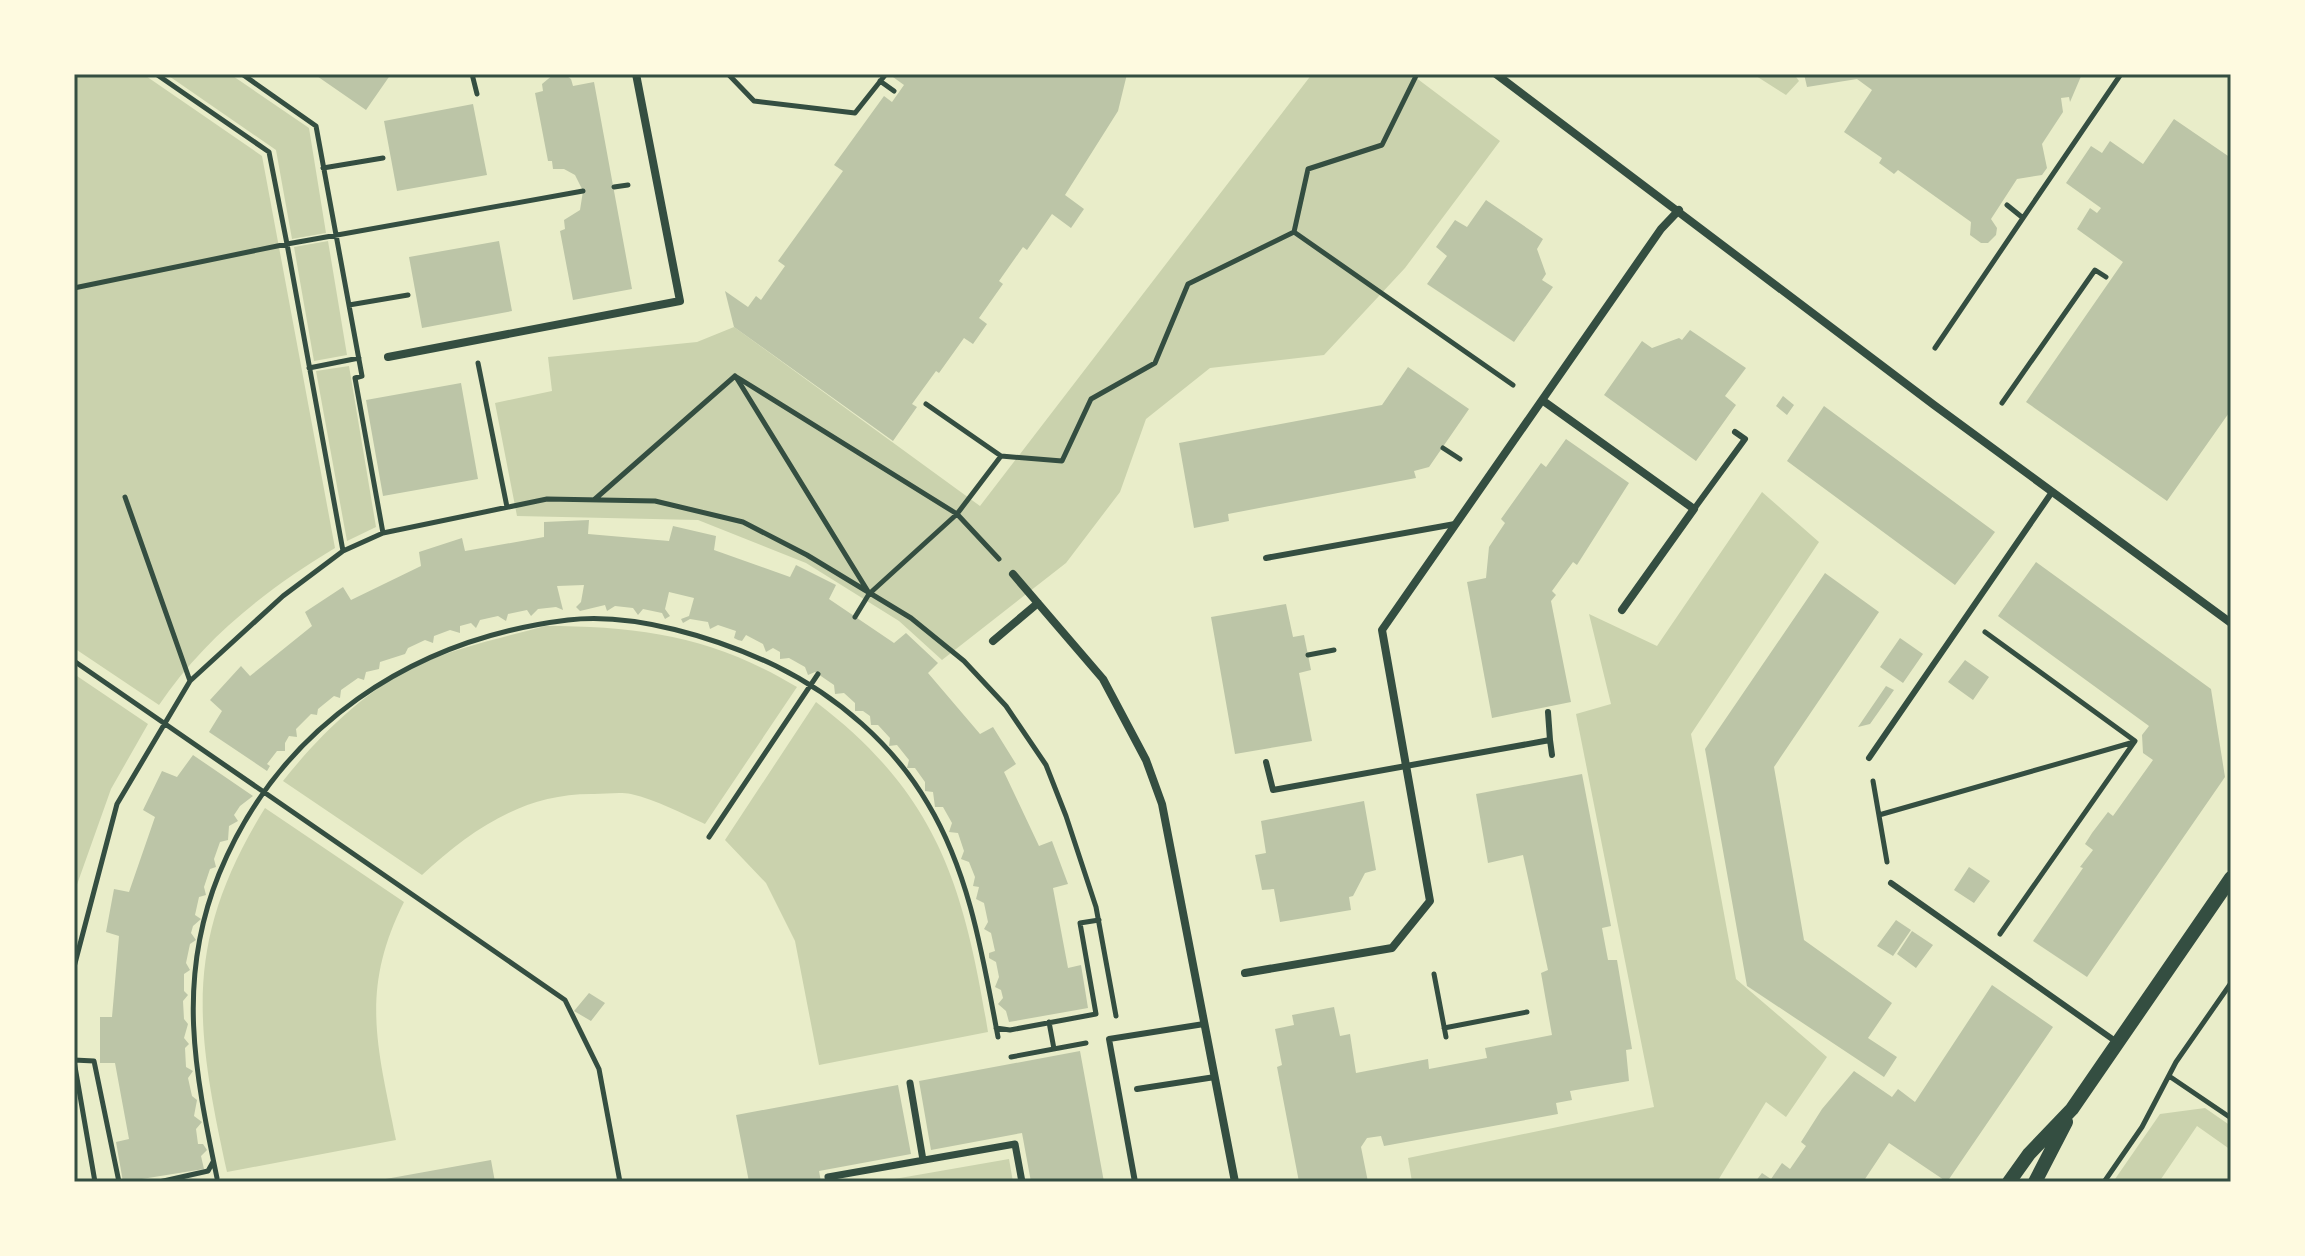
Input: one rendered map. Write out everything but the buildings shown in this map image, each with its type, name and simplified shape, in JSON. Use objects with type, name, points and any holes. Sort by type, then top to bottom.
[{"type":"street","points":[[388,357],[680,301],[636,74]]},
{"type":"street","points":[[1496,74],[2231,623]]},
{"type":"street","points":[[1245,973],[1392,948],[1430,901],[1382,630],[1661,229],[1679,210]]},
{"type":"street","points":[[1542,400],[1694,509],[1622,610]]},
{"type":"street","points":[[1013,574],[1103,679],[1146,760],[1162,804],[1235,1182]]},
{"type":"street","points":[[993,641],[1038,603]]},
{"type":"street","points":[[2035,1182],[2072,1109],[2231,878]]},
{"type":"street","points":[[910,1083],[923,1160]]},
{"type":"street","points":[[2009,1182],[2029,1154],[2072,1109]]},
{"type":"street","points":[[829,1182],[828,1177],[1015,1144],[1022,1182]]},
{"type":"lane","points":[[1694,509],[1745,439],[1735,432]]},
{"type":"lane","points":[[1869,758],[2052,492]]},
{"type":"lane","points":[[1266,558],[1455,524]]},
{"type":"lane","points":[[1548,712],[1552,755]]},
{"type":"lane","points":[[1266,762],[1273,790],[1550,740]]},
{"type":"lane","points":[[1891,883],[2118,1043]]},
{"type":"lane","points":[[1135,1182],[1109,1039],[1204,1024]]},
{"type":"lane","points":[[1137,1089],[1215,1077]]},
{"type":"path","points":[[156,74],[269,152],[343,551]]},
{"type":"path","points":[[242,74],[316,126],[362,376],[355,378],[383,533]]},
{"type":"path","points":[[472,74],[477,94]]},
{"type":"path","points":[[728,74],[754,101],[855,113],[886,74]]},
{"type":"path","points":[[1294,232],[1308,169],[1382,145],[1417,74]]},
{"type":"path","points":[[1935,348],[2121,74]]},
{"type":"path","points":[[880,81],[894,91]]},
{"type":"path","points":[[323,168],[383,158]]},
{"type":"path","points":[[614,187],[628,185]]},
{"type":"path","points":[[74,288],[336,234],[583,191]]},
{"type":"path","points":[[2007,205],[2023,218]]},
{"type":"path","points":[[1294,232],[1513,385]]},
{"type":"path","points":[[926,404],[1001,456],[1062,461],[1091,399],[1155,363],[1188,284],[1294,232]]},
{"type":"path","points":[[2002,403],[2095,270],[2106,277]]},
{"type":"path","points":[[349,305],[408,295]]},
{"type":"path","points":[[473,341],[507,507]]},
{"type":"path","points":[[309,368],[359,358],[388,357]]},
{"type":"path","points":[[594,499],[735,376]]},
{"type":"path","points":[[735,376],[957,514],[1013,574]]},
{"type":"path","points":[[735,376],[869,594]]},
{"type":"path","points":[[1443,448],[1460,459]]},
{"type":"path","points":[[855,617],[869,594],[957,514],[1001,456]]},
{"type":"path","points":[[125,497],[190,681]]},
{"type":"path","points":[[74,967],[117,804],[190,681],[283,596],[343,551],[383,533],[547,499],[655,501],[743,522],[807,555],[911,618],[964,661],[1006,706],[1046,765],[1099,920],[1119,1028],[1109,1039],[1011,1057]]},
{"type":"path","points":[[1965,618],[2135,741]]},
{"type":"path","points":[[217,1178],[197,1084],[191,1007],[203,935],[219,875],[265,791],[283,767],[332,717],[382,681],[473,641],[570,620],[650,624],[718,641],[812,684],[877,736],[928,803],[962,878],[981,946],[998,1037]]},
{"type":"path","points":[[1308,655],[1334,650]]},
{"type":"path","points":[[74,661],[565,1000],[599,1069],[620,1182]]},
{"type":"path","points":[[709,837],[818,674]]},
{"type":"path","points":[[1879,815],[2135,741]]},
{"type":"path","points":[[1988,952],[2135,741]]},
{"type":"path","points":[[1869,758],[1891,883]]},
{"type":"path","points":[[996,1028],[1010,1030],[1096,1014],[1080,923],[1099,920]]},
{"type":"path","points":[[1434,974],[1446,1037]]},
{"type":"path","points":[[2104,1182],[2142,1127],[2169,1076],[2231,983]]},
{"type":"path","points":[[1444,1028],[1527,1012]]},
{"type":"path","points":[[1049,1022],[1054,1049]]},
{"type":"path","points":[[95,1182],[74,1060],[94,1061],[119,1182]]},
{"type":"path","points":[[2169,1076],[2231,1118]]},
{"type":"path","points":[[164,1182],[208,1171],[213,1162]]},
{"type":"green space","points":[[74,74],[143,74],[262,156],[335,548],[285,580],[238,617],[196,658],[159,705],[74,648]]},
{"type":"green space","points":[[166,74],[230,74],[309,128],[326,233],[292,239],[276,150]]},
{"type":"green space","points":[[1312,74],[1411,74],[1500,141],[1405,268],[1324,355],[1210,368],[1146,419],[1120,492],[1066,563],[942,660],[899,621],[806,563],[698,520],[517,516],[495,403],[552,391],[548,357],[697,342],[734,327],[980,506]]},
{"type":"green space","points":[[1753,74],[1794,74],[1799,81],[1786,95]]},
{"type":"green space","points":[[328,241],[347,355],[314,361],[294,247]]},
{"type":"green space","points":[[349,366],[376,527],[347,541],[316,371]]},
{"type":"green space","points":[[1762,492],[1819,542],[1691,734],[1736,979],[1827,1057],[1786,1117],[1766,1102],[1717,1182],[1412,1182],[1408,1158],[1654,1107],[1576,714],[1611,704],[1589,614],[1657,646]]},
{"type":"green space","points":[[545,626],[613,628],[676,638],[736,656],[797,687],[705,824],[660,803],[631,794],[569,795],[522,807],[500,817],[460,843],[422,875],[283,781],[344,716],[397,676],[447,653]]},
{"type":"green space","points":[[74,674],[148,724],[111,789],[74,893]]},
{"type":"green space","points":[[816,702],[891,772],[918,809],[939,847],[968,932],[988,1032],[819,1065],[795,941],[766,883],[725,840]]},
{"type":"green space","points":[[265,808],[404,902],[381,964],[376,1020],[383,1077],[396,1140],[227,1172],[208,1072],[203,1027],[203,985],[220,900]]},
{"type":"green space","points":[[2205,1108],[2231,1126],[2231,1150],[2197,1126],[2159,1182],[2113,1182],[2160,1114]]},
{"type":"green space","points":[[1009,1159],[1013,1182],[877,1182]]}]
